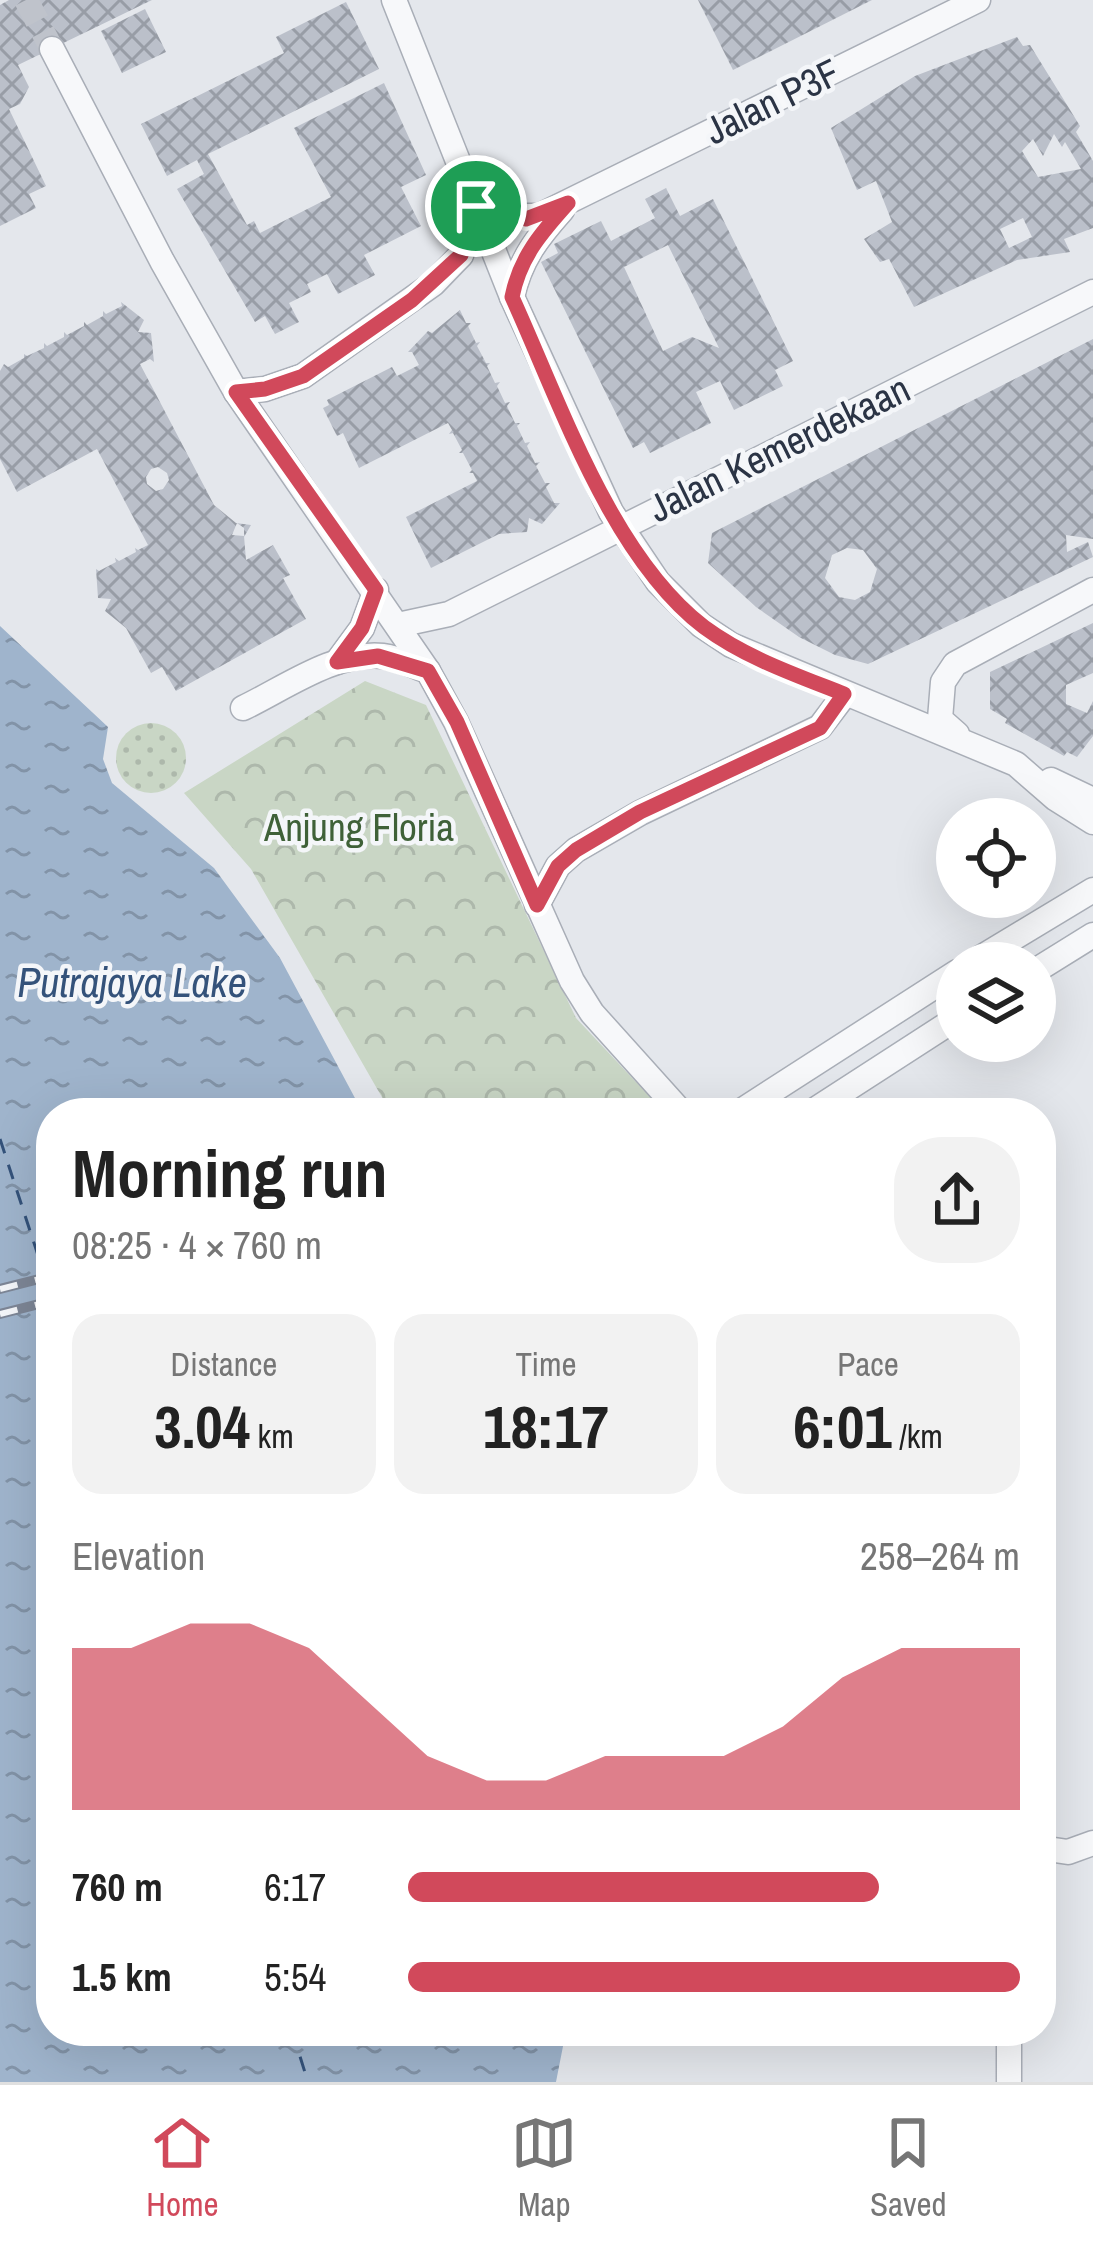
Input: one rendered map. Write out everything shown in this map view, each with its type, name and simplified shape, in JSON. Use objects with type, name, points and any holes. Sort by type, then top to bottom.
[{"type":"street","points":[[394,0],[512,297],[619,526],[658,582],[701,625],[760,660],[964,741],[1093,800]]},
{"type":"street","name":"Jalan P3F","points":[[476,206],[526,219],[568,203],[978,0]]},
{"type":"street","points":[[52,50],[236,392],[376,590],[457,722],[572,981],[592,1013],[668,1098]]},
{"type":"street","name":"Jalan P3F","points":[[512,297],[527,251],[568,203]]},
{"type":"street","points":[[236,392],[265,389],[303,376],[422,292],[461,255],[476,206]]},
{"type":"street","name":"Jalan Kemerdekaan","points":[[398,625],[448,614],[1093,292]]},
{"type":"street","points":[[337,662],[362,628],[376,590]]},
{"type":"street","points":[[964,741],[940,719],[943,682],[955,664],[1093,590]]},
{"type":"street","points":[[243,708],[337,662],[378,656],[428,671]]},
{"type":"street","points":[[537,905],[558,866],[576,850],[640,812],[820,728],[844,694]]},
{"type":"street","points":[[1016,764],[1055,798],[1093,821]]},
{"type":"street","points":[[1007,942],[1093,890]]},
{"type":"street","points":[[1056,957],[1093,935]]},
{"type":"street","points":[[761,1098],[936,986]]},
{"type":"street","points":[[832,1098],[936,1031]]},
{"type":"street","points":[[1056,1850],[1069,1852],[1093,1843]]},
{"type":"street","points":[[1009,2046],[1009,2082]]},
{"type":"green space","name":"Anjung Floria","points":[[365,681],[426,705],[576,1018],[651,1098],[382,1098],[251,869],[184,793]]},
{"type":"green space","points":[[151,723],[176,733],[186,758],[176,783],[151,793],[126,783],[116,758],[126,733]]},
{"type":"water","name":"Putrajaya Lake","points":[[0,626],[108,727],[103,759],[112,783],[214,868],[280,958],[355,1098],[36,1098],[36,2046],[563,2046],[556,2082],[0,2082]]},
{"type":"building","points":[[9,0],[152,0],[18,65],[29,87],[20,104],[9,109],[46,186],[29,194],[36,208],[0,226],[0,5]]},
{"type":"building","points":[[698,0],[872,0],[733,70]]},
{"type":"building","points":[[346,2],[379,69],[208,154],[247,225],[254,221],[260,233],[331,197],[294,128],[384,83],[426,175],[401,187],[421,226],[364,255],[375,275],[338,294],[327,274],[307,284],[311,292],[289,303],[299,322],[275,334],[265,316],[255,322],[177,189],[204,174],[197,160],[167,176],[141,124],[284,53],[276,37]]},
{"type":"building","points":[[145,9],[166,52],[122,73],[101,31]]},
{"type":"building","points":[[1017,37],[1023,46],[1030,45],[1080,126],[1076,132],[1093,161],[1093,228],[1064,239],[1070,252],[1017,260],[914,307],[889,259],[880,262],[864,239],[892,222],[876,181],[857,190],[831,128],[915,76]],"holes":[[[1054,134],[1062,147],[1065,142],[1081,169],[1038,177],[1022,151],[1033,139],[1043,156]],[[1023,218],[1032,237],[1009,248],[1000,229]]]},
{"type":"building","points":[[666,188],[680,216],[713,199],[793,361],[775,370],[783,386],[734,410],[720,381],[696,392],[711,423],[650,453],[644,442],[633,448],[541,262],[558,253],[554,244],[601,221],[611,241],[655,218],[645,199]],"holes":[[[668,245],[719,348],[692,337],[663,351],[624,267]]]},
{"type":"building","points":[[121,302],[144,320],[138,332],[151,333],[154,362],[140,364],[214,505],[237,523],[251,525],[244,537],[246,560],[273,545],[290,575],[283,578],[306,619],[176,691],[162,667],[151,673],[126,628],[105,611],[111,599],[98,598],[96,569],[148,545],[97,449],[17,492],[0,459],[0,371],[4,364],[8,367],[24,354],[44,348],[44,343],[47,346],[64,337],[64,332],[67,335],[84,322],[87,325],[103,316],[103,311],[106,314],[122,306]],"holes":[[[158,467],[169,480],[156,491],[146,477]],[[237,523],[244,528],[244,536],[232,535]]]},
{"type":"building","points":[[460,310],[466,323],[471,323],[468,326],[490,363],[487,366],[495,383],[500,382],[497,386],[505,403],[510,402],[507,406],[515,423],[520,423],[517,426],[525,443],[530,442],[527,446],[535,463],[540,462],[536,466],[545,483],[550,483],[546,487],[554,503],[560,503],[542,524],[529,518],[527,532],[499,534],[431,568],[406,517],[477,481],[453,433],[449,434],[448,423],[359,468],[343,433],[337,436],[323,408],[329,405],[327,400],[392,367],[397,376],[419,365],[408,352],[428,331],[432,333]]},
{"type":"building","points":[[1093,339],[1093,539],[1066,535],[1067,552],[1088,542],[1093,557],[868,664],[835,655],[799,637],[756,607],[708,563],[712,533]],"holes":[[[847,548],[863,550],[877,569],[870,592],[855,600],[839,597],[825,578],[832,555]]]},
{"type":"building","points":[[1093,623],[1093,673],[1066,685],[1066,704],[1087,713],[1093,701],[1093,736],[1077,757],[1067,752],[1064,756],[1005,723],[1007,719],[990,709],[990,672]]},
{"type":"ferry route","points":[[0,1139],[36,1249]]},
{"type":"ferry route","points":[[297,2046],[308,2082]]},
{"type":"tunnel","points":[[26,0],[52,49]]},
{"type":"railway","points":[[0,1289],[36,1280]]},
{"type":"railway","points":[[0,1314],[36,1305]]},
{"type":"route","points":[[568,203],[527,251],[512,297],[611,512],[646,567],[701,625],[731,645],[844,694],[820,728],[640,812],[576,850],[558,866],[537,905],[457,722],[428,671],[378,656],[337,662],[362,628],[376,590],[236,392],[265,389],[303,376],[433,284],[461,255],[476,206],[526,219],[568,203]]}]
